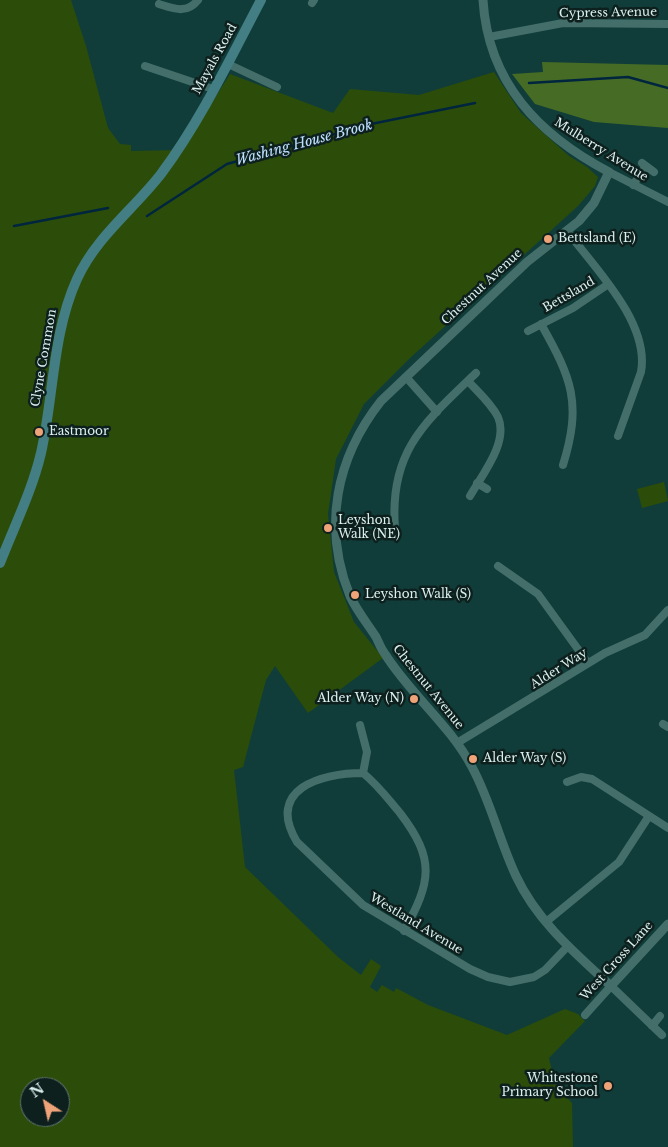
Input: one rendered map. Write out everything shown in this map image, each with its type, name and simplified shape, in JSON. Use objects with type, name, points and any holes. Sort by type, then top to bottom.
[{"type":"main road","name":"Mayals Road","points":[[190,130],[228,64],[261,0]]},
{"type":"main road","name":"Clyne Common","points":[[0,563],[25,503],[41,454],[62,319],[77,278],[106,233],[145,193],[190,130]]},
{"type":"street","points":[[159,4],[179,10],[192,8],[198,0]]},
{"type":"street","name":"Mulberry Avenue","points":[[483,0],[489,37],[502,75],[528,112],[547,132],[604,169],[633,186],[668,202]]},
{"type":"street","name":"Cypress Avenue","points":[[489,37],[563,23],[668,24]]},
{"type":"street","points":[[228,64],[277,87]]},
{"type":"street","points":[[145,66],[213,88]]},
{"type":"street","points":[[633,186],[644,164],[654,172]]},
{"type":"street","name":"Chestnut Avenue","points":[[604,169],[594,203],[567,231],[526,262],[406,376],[368,416],[340,475],[336,523],[338,548],[350,596],[385,654],[457,744],[472,766],[486,796],[516,877],[532,905],[568,946],[611,986]]},
{"type":"street","points":[[567,231],[632,321],[642,347],[641,372],[618,436]]},
{"type":"street","name":"Bettsland","points":[[528,331],[573,308],[607,285]]},
{"type":"street","name":"Bettsland","points":[[541,324],[567,374],[574,408],[573,429],[563,465]]},
{"type":"street","points":[[395,528],[397,480],[403,458],[418,432],[476,373]]},
{"type":"street","points":[[406,376],[437,412]]},
{"type":"street","points":[[468,381],[488,402],[498,417],[501,427],[495,451],[470,496]]},
{"type":"street","points":[[477,483],[487,489]]},
{"type":"street","points":[[498,566],[538,594],[588,663]]},
{"type":"street","name":"Alder Way","points":[[457,744],[588,663],[645,635],[668,610]]},
{"type":"street","points":[[360,725],[368,752],[363,774],[375,783],[409,825],[419,840],[423,853],[425,883],[421,900],[404,930]]},
{"type":"street","name":"Westland Avenue","points":[[363,774],[345,773],[324,778],[299,788],[288,804],[288,822],[297,842],[362,905],[470,969],[500,981],[521,981],[534,977],[545,970],[568,946]]},
{"type":"street","points":[[568,782],[586,776],[668,828]]},
{"type":"street","points":[[546,922],[619,862],[649,816]]},
{"type":"street","name":"West Cross Lane","points":[[585,1015],[668,924]]},
{"type":"street","points":[[611,986],[662,1035]]},
{"type":"street","points":[[652,1026],[660,1016]]},
{"type":"green space","points":[[0,0],[71,0],[86,46],[108,128],[120,144],[131,145],[131,151],[182,150],[230,74],[333,113],[350,89],[419,95],[494,72],[521,113],[569,156],[587,167],[598,177],[595,186],[578,206],[410,358],[364,404],[336,459],[328,514],[334,572],[354,622],[383,658],[308,713],[275,666],[266,680],[243,767],[234,770],[245,867],[338,957],[361,975],[371,959],[381,966],[370,987],[377,992],[382,985],[394,992],[396,988],[428,1005],[507,1035],[565,1009],[578,1014],[585,1021],[549,1058],[555,1084],[572,1103],[573,1147],[0,1147]]},
{"type":"green space","points":[[542,62],[668,65],[668,128],[594,122],[535,104],[512,74],[543,72]]},
{"type":"green space","points":[[664,482],[668,501],[642,508],[637,489]]},
{"type":"waterway","name":"Washing House Brook","points":[[529,83],[628,77],[668,88]]},
{"type":"waterway","name":"Washing House Brook","points":[[147,216],[227,164],[371,124],[475,103]]},
{"type":"waterway","name":"Washing House Brook","points":[[14,226],[108,208]]},
{"type":"place","name":"Bettsland (E)","points":[[548,239]]},
{"type":"place","name":"Eastmoor","points":[[39,432]]},
{"type":"place","name":"Leyshon Walk (NE)","points":[[328,528]]},
{"type":"place","name":"Leyshon Walk (S)","points":[[355,595]]},
{"type":"place","name":"Alder Way (N)","points":[[414,699]]},
{"type":"place","name":"Alder Way (S)","points":[[473,759]]},
{"type":"place","name":"Whitestone Primary School","points":[[608,1086]]}]
